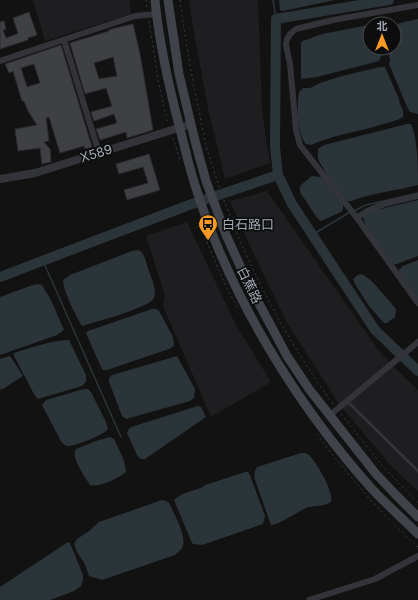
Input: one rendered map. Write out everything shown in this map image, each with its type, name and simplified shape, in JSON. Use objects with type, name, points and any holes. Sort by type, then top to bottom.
[{"type":"main road","name":"白蕉路","points":[[155,0],[166,74],[195,185],[230,275],[247,310],[298,395],[333,443],[373,490],[418,534]]},
{"type":"main road","name":"白蕉路","points":[[168,0],[179,74],[206,181],[226,236],[247,281],[287,356],[309,389],[376,474],[418,517]]},
{"type":"street","points":[[418,5],[333,20],[296,29],[287,39],[287,52],[290,64],[296,130],[300,145],[355,216],[418,303]]},
{"type":"street","points":[[0,61],[135,16],[156,14]]},
{"type":"street","points":[[64,40],[99,152]]},
{"type":"street","name":"X589","points":[[0,179],[35,173],[191,124]]},
{"type":"street","points":[[355,216],[371,209],[418,196]]},
{"type":"street","points":[[329,416],[418,342]]},
{"type":"street","points":[[309,600],[375,580],[418,556]]},
{"type":"lane","points":[[347,401],[418,471]]},
{"type":"path","points":[[180,0],[183,25],[208,154],[227,209],[254,272],[281,325],[334,405]]},
{"type":"path","points":[[339,412],[385,469],[418,503]]},
{"type":"shaded area","points":[[33,0],[130,0],[131,14],[45,41]]},
{"type":"shaded area","points":[[189,0],[258,0],[262,112],[270,163],[225,179],[208,108]]},
{"type":"shaded area","points":[[279,0],[335,0],[283,11],[280,10]]},
{"type":"shaded area","points":[[418,19],[418,114],[410,112],[408,109],[389,64],[389,56],[402,56],[402,23]]},
{"type":"shaded area","points":[[362,26],[362,56],[381,57],[379,61],[317,77],[302,79],[301,43],[322,34]]},
{"type":"shaded area","points":[[385,67],[399,99],[403,117],[392,122],[336,136],[311,145],[306,144],[300,133],[299,126],[299,92],[303,88],[310,88],[342,76]]},
{"type":"shaded area","points":[[411,124],[415,137],[418,185],[346,201],[328,177],[318,159],[318,149],[324,145]]},
{"type":"shaded area","points":[[312,176],[322,177],[343,204],[343,210],[341,212],[321,221],[317,218],[300,192],[301,185]]},
{"type":"shaded area","points":[[267,191],[379,351],[418,390],[418,491],[392,467],[339,404],[286,321],[230,201]]},
{"type":"shaded area","points":[[418,200],[418,256],[397,264],[392,264],[366,226],[363,217],[372,211]]},
{"type":"shaded area","points":[[187,222],[236,325],[271,382],[211,417],[163,306],[165,296],[146,236]]},
{"type":"shaded area","points":[[138,250],[144,256],[152,280],[155,291],[154,298],[150,302],[132,310],[82,326],[67,297],[63,280],[70,275]]},
{"type":"shaded area","points":[[418,260],[418,300],[399,273],[399,270],[403,266]]},
{"type":"shaded area","points":[[361,274],[375,284],[396,309],[395,317],[387,323],[384,323],[369,306],[355,284],[353,279]]},
{"type":"shaded area","points":[[38,284],[42,285],[51,300],[64,330],[57,335],[0,355],[0,297]]},
{"type":"shaded area","points":[[152,309],[159,311],[173,337],[174,346],[107,370],[103,370],[86,333]]},
{"type":"shaded area","points":[[69,340],[86,375],[86,382],[82,386],[38,399],[14,356],[14,353],[48,343]]},
{"type":"shaded area","points":[[10,356],[23,376],[1,390],[0,359]]},
{"type":"shaded area","points":[[177,356],[195,389],[194,398],[190,401],[126,419],[122,416],[109,382],[109,378],[112,375]]},
{"type":"shaded area","points":[[88,389],[91,392],[108,429],[90,440],[72,446],[66,446],[62,443],[42,405],[46,400]]},
{"type":"shaded area","points":[[198,406],[201,407],[206,417],[145,459],[138,457],[127,433],[131,427]]},
{"type":"shaded area","points":[[110,437],[114,439],[122,455],[126,472],[114,480],[104,484],[94,486],[90,485],[82,473],[75,457],[76,449]]},
{"type":"shaded area","points":[[301,453],[306,453],[309,455],[316,464],[330,492],[331,502],[325,505],[306,508],[283,521],[271,525],[255,480],[255,470],[257,467]]},
{"type":"shaded area","points":[[248,472],[250,475],[265,516],[263,524],[202,545],[193,544],[174,500],[205,485]]},
{"type":"shaded area","points":[[162,500],[169,503],[180,526],[183,538],[181,550],[175,555],[102,580],[89,576],[84,562],[78,554],[74,544],[77,539],[99,522]]},
{"type":"shaded area","points":[[68,542],[70,543],[83,575],[81,586],[74,591],[50,600],[0,600],[0,587]]},
{"type":"building","points":[[29,12],[37,35],[28,38],[28,40],[0,49],[0,22],[4,21],[6,29],[3,30],[6,38],[18,33],[13,18]]},
{"type":"building","points":[[133,24],[140,54],[153,130],[127,138],[126,132],[100,140],[96,129],[117,123],[114,114],[94,121],[91,112],[112,106],[106,88],[85,94],[70,43],[109,31],[111,29]],"holes":[[[113,57],[117,76],[99,79],[94,63]]]},
{"type":"building","points":[[61,45],[92,147],[85,149],[84,146],[60,153],[49,117],[46,118],[49,141],[44,142],[50,149],[51,162],[42,164],[40,148],[18,151],[15,129],[37,125],[28,111],[24,101],[22,101],[13,71],[9,73],[5,64]],"holes":[[[34,64],[40,83],[27,87],[21,68]]]},
{"type":"building","points":[[149,154],[160,190],[127,200],[124,190],[148,183],[143,167],[119,174],[116,164]]},
{"type":"waterway","points":[[273,0],[276,19]]},
{"type":"waterway","points":[[389,0],[276,19],[275,147],[278,175],[292,204],[375,330],[418,371]]},
{"type":"waterway","points":[[0,277],[189,205],[278,175]]},
{"type":"waterway","points":[[354,211],[366,205],[418,193]]},
{"type":"waterway","points":[[312,235],[350,212]]},
{"type":"waterway","points":[[43,261],[121,437]]},
{"type":"place","name":"白石路口","points":[[208,241]]}]
